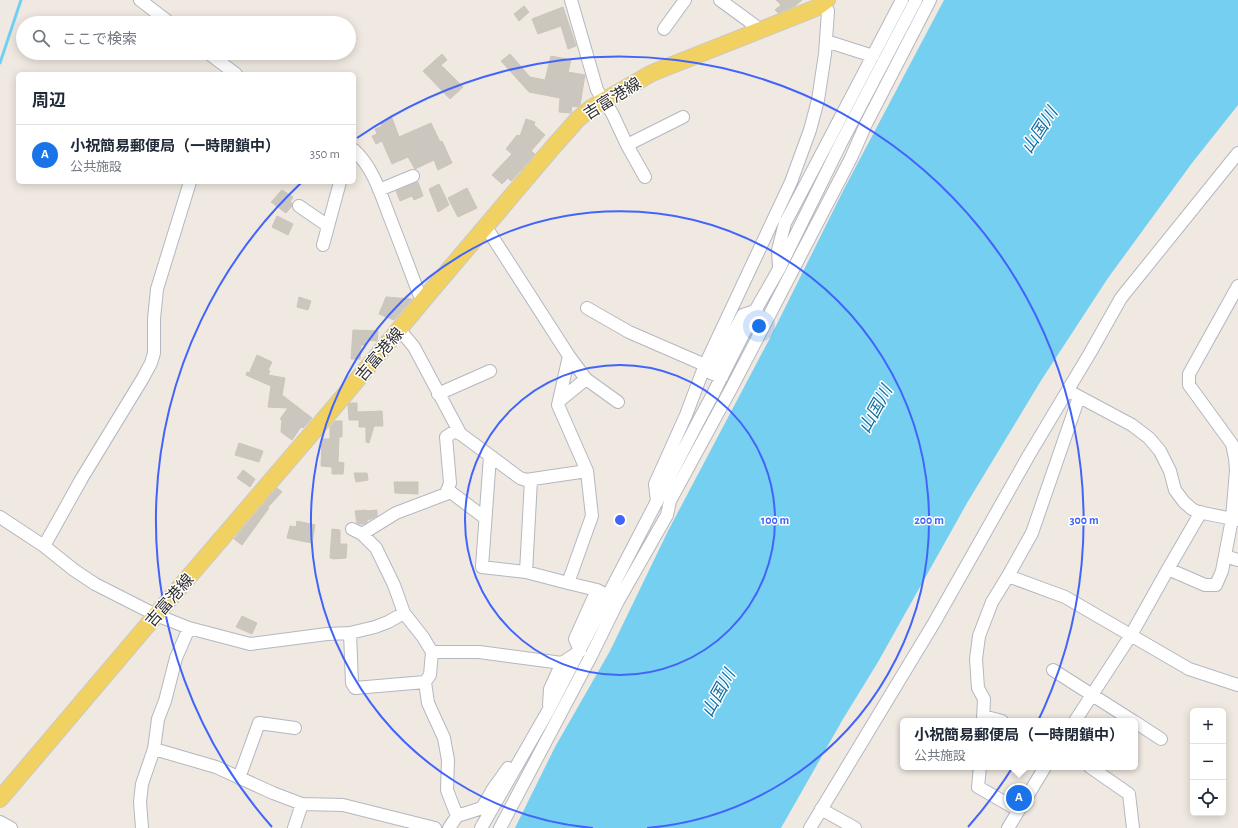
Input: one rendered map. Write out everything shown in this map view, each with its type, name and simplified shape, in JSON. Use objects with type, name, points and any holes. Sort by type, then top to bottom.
[{"type":"main road","name":"吉富港線","points":[[0,799],[342,398],[564,133],[577,120],[591,108],[652,73],[761,30],[820,3]]},
{"type":"street","points":[[140,0],[161,16]]},
{"type":"street","points":[[571,0],[597,90],[612,113],[627,145],[645,177]]},
{"type":"street","points":[[664,29],[685,0]]},
{"type":"street","points":[[720,0],[761,30]]},
{"type":"street","points":[[779,269],[778,250],[785,223],[902,0]]},
{"type":"street","points":[[482,828],[486,811],[527,749],[580,651],[613,599],[636,570],[666,515],[719,378],[779,269],[803,233],[842,166],[851,158],[866,124],[929,3],[916,0],[854,119],[810,207],[803,233],[765,322],[719,378],[686,415],[656,484],[657,518],[636,570]]},
{"type":"street","points":[[500,828],[591,656],[613,599],[657,502],[713,394],[784,196],[794,175],[810,130],[821,85],[826,41],[828,11],[820,3]]},
{"type":"street","points":[[826,41],[873,56]]},
{"type":"street","points":[[217,60],[232,72]]},
{"type":"street","points":[[627,145],[683,117]]},
{"type":"street","points":[[854,119],[866,124]]},
{"type":"street","points":[[829,139],[842,143]]},
{"type":"street","points":[[810,828],[934,623],[1029,455],[1121,298],[1238,153]]},
{"type":"street","points":[[356,154],[367,166],[379,190],[419,294],[425,298]]},
{"type":"street","points":[[379,190],[413,176]]},
{"type":"street","points":[[44,546],[82,478],[151,363],[154,353],[154,319],[157,289],[189,184]]},
{"type":"street","points":[[323,245],[339,184]]},
{"type":"street","points":[[784,196],[810,207]]},
{"type":"street","points":[[300,206],[328,226]]},
{"type":"street","points":[[486,227],[568,356],[586,379],[618,402]]},
{"type":"street","points":[[1168,569],[1205,585],[1216,585],[1222,571],[1235,519],[1236,470],[1232,444],[1189,385],[1189,374],[1238,286]]},
{"type":"street","points":[[587,308],[629,332],[719,378]]},
{"type":"street","points":[[755,311],[765,322]]},
{"type":"street","points":[[399,330],[414,347],[460,433]]},
{"type":"street","points":[[568,356],[558,405],[588,471],[592,516],[568,583]]},
{"type":"street","points":[[438,394],[490,371]]},
{"type":"street","points":[[559,401],[586,379]]},
{"type":"street","points":[[1067,390],[1132,425],[1149,438],[1160,451],[1170,471],[1175,490],[1186,505],[1201,512],[1235,519]]},
{"type":"street","points":[[983,718],[984,700],[978,688],[976,659],[979,636],[992,602],[1032,534],[1079,397]]},
{"type":"street","points":[[457,816],[447,790],[448,760],[444,738],[428,703],[425,682],[430,675],[432,652],[423,637],[404,613],[394,585],[376,548],[357,532],[396,513],[446,494],[450,483],[446,437],[455,431],[460,433],[520,478],[526,480],[588,471]]},
{"type":"street","points":[[490,456],[482,567],[526,572],[597,590],[613,599]]},
{"type":"street","points":[[526,572],[531,480]]},
{"type":"street","points":[[448,490],[485,518]]},
{"type":"street","points":[[1077,718],[1131,634],[1201,512]]},
{"type":"street","points":[[0,517],[44,546],[74,570],[95,584],[156,615],[189,628],[250,644],[327,634],[350,633],[375,627],[404,613]]},
{"type":"street","points":[[1225,556],[1238,560]]},
{"type":"street","points":[[1008,576],[1064,597],[1131,634],[1189,669],[1238,684]]},
{"type":"street","points":[[591,656],[580,651],[575,639],[597,590]]},
{"type":"street","points":[[142,828],[140,802],[142,784],[154,748],[158,719],[165,701],[176,658],[189,628]]},
{"type":"street","points":[[350,633],[352,683],[355,688],[425,682]]},
{"type":"street","points":[[548,711],[550,689],[562,663],[580,651]]},
{"type":"street","points":[[432,652],[479,652],[562,663]]},
{"type":"street","points":[[1053,670],[1128,718]]},
{"type":"street","points":[[240,778],[260,723],[295,728]]},
{"type":"street","points":[[1138,725],[1161,739]]},
{"type":"street","points":[[154,748],[216,767],[273,793],[302,804],[343,806],[435,828]]},
{"type":"street","points":[[980,770],[978,787],[1018,810]]},
{"type":"street","points":[[1008,828],[1043,770]]},
{"type":"street","points":[[1094,770],[1129,794],[1133,828]]},
{"type":"street","points":[[294,828],[302,804]]},
{"type":"street","points":[[821,809],[855,828]]},
{"type":"street","points":[[449,828],[457,816],[486,811]]},
{"type":"street","points":[[0,822],[11,828]]},
{"type":"water","name":"山国川","points":[[944,0],[1238,0],[1238,105],[1192,163],[1108,278],[1042,379],[967,503],[878,662],[843,719],[781,828],[515,828],[555,747],[610,651],[668,531],[770,338],[843,191]]},
{"type":"building","points":[[776,0],[802,0],[795,6],[778,13],[775,10],[781,5]]},
{"type":"building","points":[[524,6],[529,12],[519,21],[514,14]]},
{"type":"building","points":[[563,7],[576,46],[568,49],[561,26],[538,34],[532,19]]},
{"type":"building","points":[[442,54],[447,60],[441,65],[463,87],[450,99],[423,71]]},
{"type":"building","points":[[510,54],[530,77],[545,80],[551,56],[571,60],[568,72],[585,75],[580,105],[578,107],[572,106],[571,113],[559,112],[560,98],[529,92],[501,61]]},
{"type":"building","points":[[392,118],[399,137],[431,123],[440,142],[442,141],[452,163],[438,170],[434,160],[415,169],[408,157],[392,164],[382,141],[376,144],[372,136],[377,134],[375,129],[382,126],[380,123]]},
{"type":"building","points":[[526,119],[535,122],[534,125],[545,135],[531,151],[535,154],[511,181],[508,178],[502,184],[492,175],[512,154],[506,149],[517,135],[520,136]]},
{"type":"building","points":[[418,182],[423,196],[414,200],[412,196],[400,201],[396,191]]},
{"type":"building","points":[[439,184],[449,205],[438,212],[429,189]]},
{"type":"building","points":[[467,188],[477,208],[458,217],[448,198]]},
{"type":"building","points":[[282,190],[293,197],[290,202],[292,203],[292,206],[286,213],[271,202]]},
{"type":"building","points":[[277,216],[293,224],[288,235],[272,227]]},
{"type":"building","points":[[299,297],[311,301],[308,310],[297,307]]},
{"type":"building","points":[[386,297],[412,299],[394,320],[379,314]]},
{"type":"building","points":[[353,330],[378,331],[377,341],[366,340],[365,345],[361,345],[360,359],[351,359]]},
{"type":"building","points":[[257,355],[272,362],[268,370],[270,371],[268,375],[285,378],[282,395],[312,418],[303,428],[301,427],[292,440],[281,432],[282,420],[280,419],[288,408],[268,407],[271,386],[246,375],[247,372],[254,373],[250,371]]},
{"type":"building","points":[[350,403],[357,403],[357,412],[382,411],[383,426],[374,426],[369,443],[366,442],[366,427],[359,427],[359,420],[349,420],[348,405]]},
{"type":"building","points":[[335,421],[342,421],[342,437],[339,437],[338,462],[344,463],[343,474],[332,474],[332,467],[321,466],[322,439],[330,439],[330,427]]},
{"type":"building","points":[[239,443],[263,451],[259,462],[235,455]]},
{"type":"building","points":[[243,470],[255,479],[250,487],[237,478]]},
{"type":"building","points":[[354,473],[367,473],[368,480],[356,482]]},
{"type":"building","points":[[394,482],[418,482],[418,494],[395,493]]},
{"type":"building","points":[[277,488],[282,492],[268,507],[269,508],[242,545],[234,539]]},
{"type":"building","points":[[377,510],[377,516],[367,520],[364,524],[357,523],[355,511]]},
{"type":"building","points":[[297,521],[315,525],[312,543],[287,538],[290,526],[296,527]]},
{"type":"building","points":[[332,529],[340,530],[340,544],[347,544],[346,558],[330,558]]},
{"type":"building","points":[[242,616],[257,623],[252,634],[236,627]]},
{"type":"waterway","points":[[0,63],[21,0]]},
{"type":"place","name":"小祝簡易郵便局（一時閉鎖中）","points":[[1019,798]]}]
